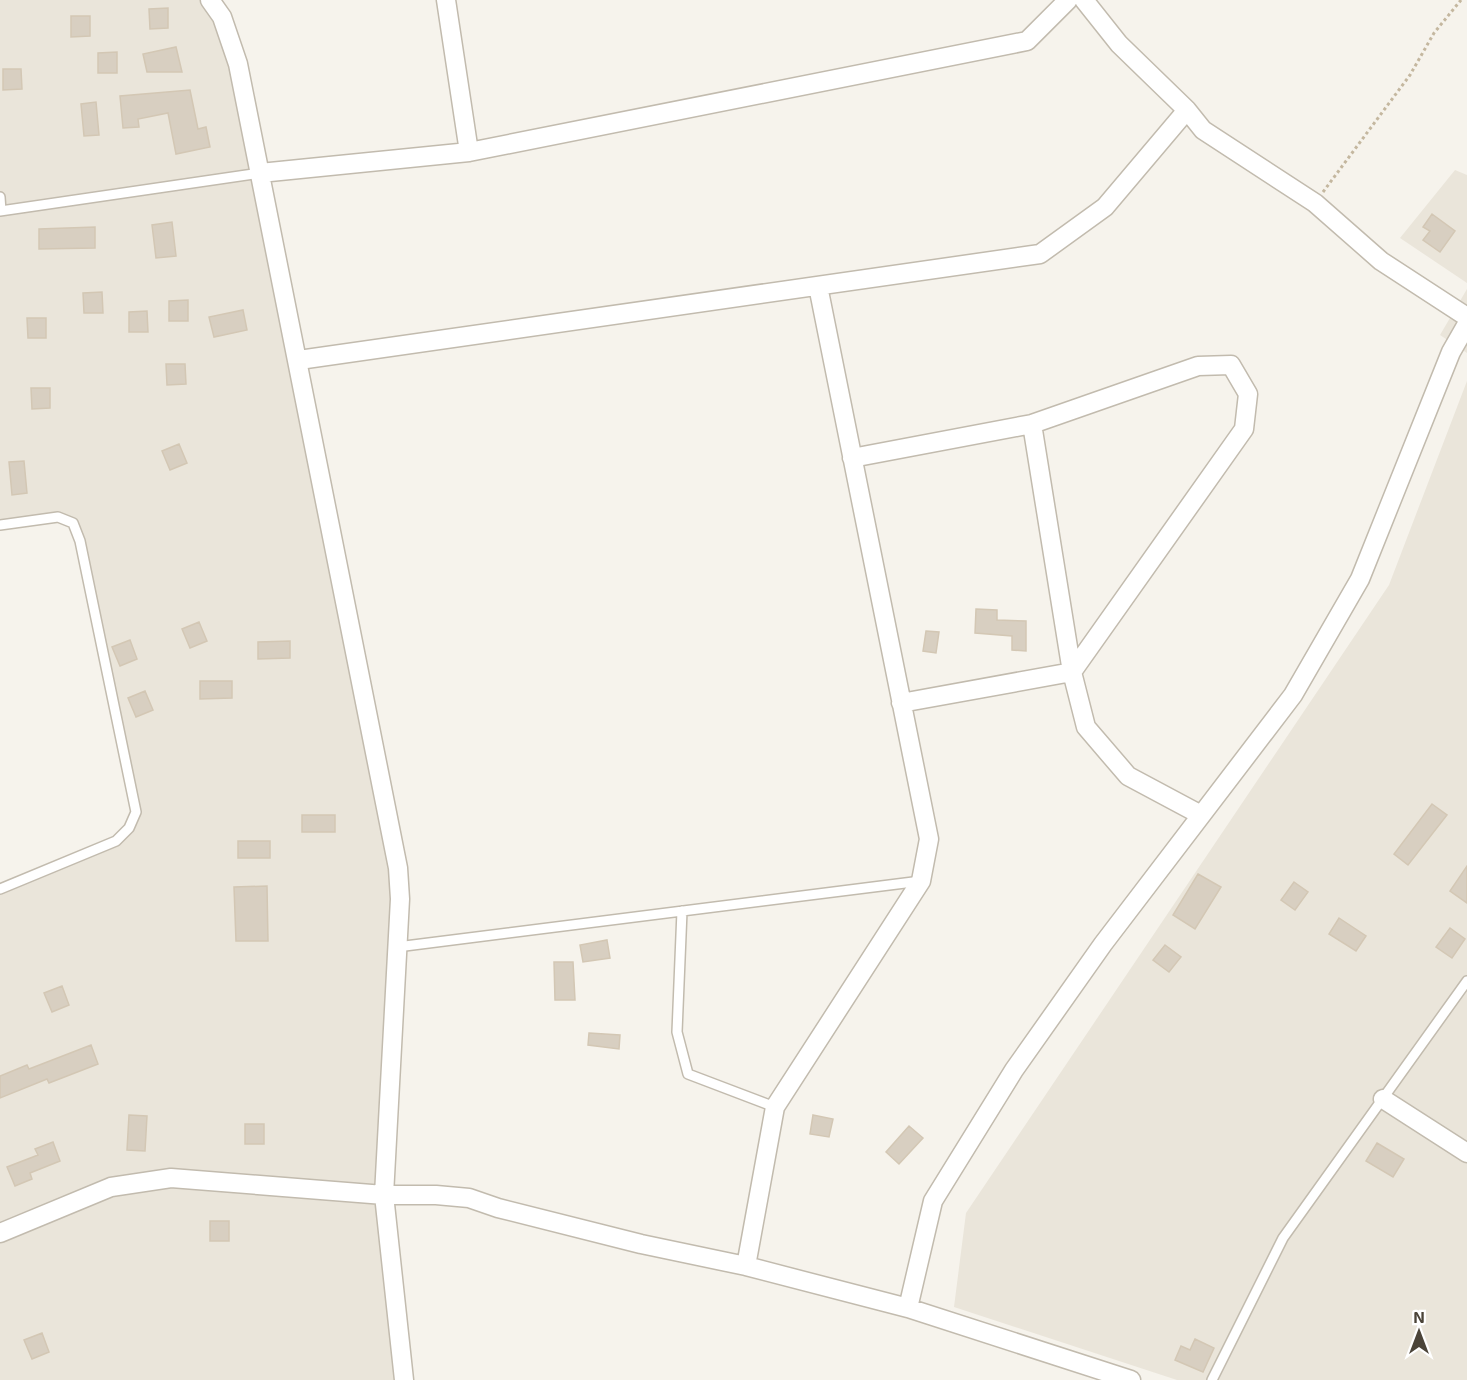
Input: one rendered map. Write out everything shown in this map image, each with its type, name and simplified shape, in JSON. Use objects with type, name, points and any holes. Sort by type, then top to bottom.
[{"type":"street","points":[[210,0],[222,17],[235,56],[298,360],[398,868],[397,947],[384,1195],[404,1380]]},
{"type":"street","points":[[446,0],[469,152]]},
{"type":"street","points":[[260,173],[469,152],[1027,41],[1068,0]]},
{"type":"street","points":[[1084,0],[1119,44],[1187,110],[1203,130],[1315,203],[1381,261],[1467,318]]},
{"type":"street","points":[[298,360],[1040,254],[1105,207],[1187,110]]},
{"type":"street","points":[[746,1266],[775,1107],[921,881],[929,839],[818,286]]},
{"type":"street","points":[[908,1308],[933,1201],[1021,1060],[1103,944],[1293,695],[1360,579],[1451,352],[1467,324]]},
{"type":"street","points":[[852,458],[1032,424],[1198,366],[1231,365],[1248,394],[1244,429],[1072,672],[901,703]]},
{"type":"street","points":[[1032,424],[1072,672],[1086,727],[1105,752],[1128,776],[1201,815]]},
{"type":"street","points":[[1383,1099],[1467,1153]]},
{"type":"street","points":[[0,1233],[111,1187],[171,1178],[384,1195],[469,1198],[498,1208],[630,1241],[746,1266],[908,1308],[1131,1380]]},
{"type":"lane","points":[[0,197],[1,211],[260,173]]},
{"type":"lane","points":[[0,525],[58,517],[73,523],[80,541],[136,812],[129,828],[116,841],[0,889]]},
{"type":"lane","points":[[397,947],[921,881]]},
{"type":"lane","points":[[682,911],[678,1032],[688,1074],[775,1107]]},
{"type":"lane","points":[[1212,1380],[1282,1238],[1467,981]]},
{"type":"path","points":[[1315,203],[1410,75],[1434,33],[1461,0]]},
{"type":"shaded area","points":[[0,0],[210,0],[222,17],[398,868],[385,1161],[404,1380],[0,1380],[0,889],[116,841],[136,812],[73,523],[58,517],[0,525]]},
{"type":"shaded area","points":[[1455,170],[1467,175],[1467,283],[1400,238]]},
{"type":"shaded area","points":[[1467,289],[1467,353],[1440,335]]},
{"type":"shaded area","points":[[1467,381],[1467,1380],[1177,1380],[954,1307],[966,1213],[1389,585]]},
{"type":"building","points":[[168,8],[168,28],[150,29],[149,9]]},
{"type":"building","points":[[71,16],[90,16],[90,36],[71,37]]},
{"type":"building","points":[[176,47],[182,72],[147,72],[143,54]]},
{"type":"building","points":[[117,52],[117,73],[98,73],[98,53]]},
{"type":"building","points":[[3,69],[21,69],[22,89],[3,90]]},
{"type":"building","points":[[190,90],[198,129],[206,127],[210,147],[176,154],[168,113],[138,119],[139,127],[123,128],[120,96]]},
{"type":"building","points":[[96,102],[99,135],[84,136],[81,104]]},
{"type":"building","points":[[1432,214],[1455,231],[1440,252],[1423,240],[1430,231],[1423,227]]},
{"type":"building","points":[[172,222],[176,256],[156,258],[152,225]]},
{"type":"building","points":[[95,227],[95,248],[39,249],[39,229]]},
{"type":"building","points":[[102,292],[103,313],[84,313],[83,293]]},
{"type":"building","points":[[188,300],[188,321],[169,321],[169,301]]},
{"type":"building","points":[[243,310],[247,330],[214,337],[209,317]]},
{"type":"building","points":[[147,311],[148,332],[129,332],[129,312]]},
{"type":"building","points":[[27,318],[46,318],[46,338],[28,338]]},
{"type":"building","points":[[166,364],[185,364],[186,384],[167,385]]},
{"type":"building","points":[[31,388],[50,388],[50,408],[32,409]]},
{"type":"building","points":[[179,444],[187,463],[170,470],[162,451]]},
{"type":"building","points":[[24,461],[27,493],[12,495],[9,462]]},
{"type":"building","points":[[976,609],[997,610],[997,620],[1026,621],[1026,651],[1012,650],[1012,636],[975,633]]},
{"type":"building","points":[[199,622],[207,641],[190,648],[182,629]]},
{"type":"building","points":[[926,631],[939,632],[936,653],[923,651]]},
{"type":"building","points":[[130,640],[137,659],[120,666],[112,647]]},
{"type":"building","points":[[290,641],[290,658],[258,659],[258,642]]},
{"type":"building","points":[[200,681],[232,681],[232,698],[200,699]]},
{"type":"building","points":[[145,691],[153,710],[136,717],[128,698]]},
{"type":"building","points":[[1432,804],[1447,815],[1408,865],[1394,854]]},
{"type":"building","points":[[302,815],[335,815],[335,832],[302,832]]},
{"type":"building","points":[[238,841],[270,841],[270,858],[238,858]]},
{"type":"building","points":[[1467,866],[1467,903],[1450,891]]},
{"type":"building","points":[[1198,874],[1221,887],[1195,929],[1173,915]]},
{"type":"building","points":[[1294,882],[1308,892],[1295,910],[1281,900]]},
{"type":"building","points":[[267,886],[268,941],[236,941],[234,887]]},
{"type":"building","points":[[1339,918],[1366,936],[1356,951],[1329,934]]},
{"type":"building","points":[[1450,928],[1465,939],[1452,958],[1436,947]]},
{"type":"building","points":[[607,940],[610,958],[583,962],[580,945]]},
{"type":"building","points":[[1165,945],[1181,957],[1169,972],[1153,960]]},
{"type":"building","points":[[554,962],[573,962],[575,1000],[555,1000]]},
{"type":"building","points":[[62,986],[69,1005],[52,1012],[44,993]]},
{"type":"building","points":[[589,1033],[620,1035],[619,1049],[588,1045]]},
{"type":"building","points":[[91,1045],[98,1064],[49,1083],[47,1079],[0,1098],[0,1076],[27,1065],[29,1069]]},
{"type":"building","points":[[129,1115],[147,1116],[145,1151],[127,1150]]},
{"type":"building","points":[[813,1115],[833,1119],[829,1137],[810,1134]]},
{"type":"building","points":[[245,1124],[264,1124],[264,1144],[245,1144]]},
{"type":"building","points":[[909,1126],[923,1138],[899,1164],[886,1152]]},
{"type":"building","points":[[53,1142],[60,1161],[30,1173],[32,1179],[15,1186],[7,1167],[38,1155],[35,1149]]},
{"type":"building","points":[[1377,1143],[1404,1159],[1393,1177],[1366,1161]]},
{"type":"building","points":[[210,1221],[229,1221],[229,1241],[210,1241]]},
{"type":"building","points":[[42,1333],[49,1352],[32,1359],[24,1340]]},
{"type":"building","points":[[1195,1339],[1214,1348],[1203,1372],[1175,1360],[1181,1346],[1190,1350]]}]
